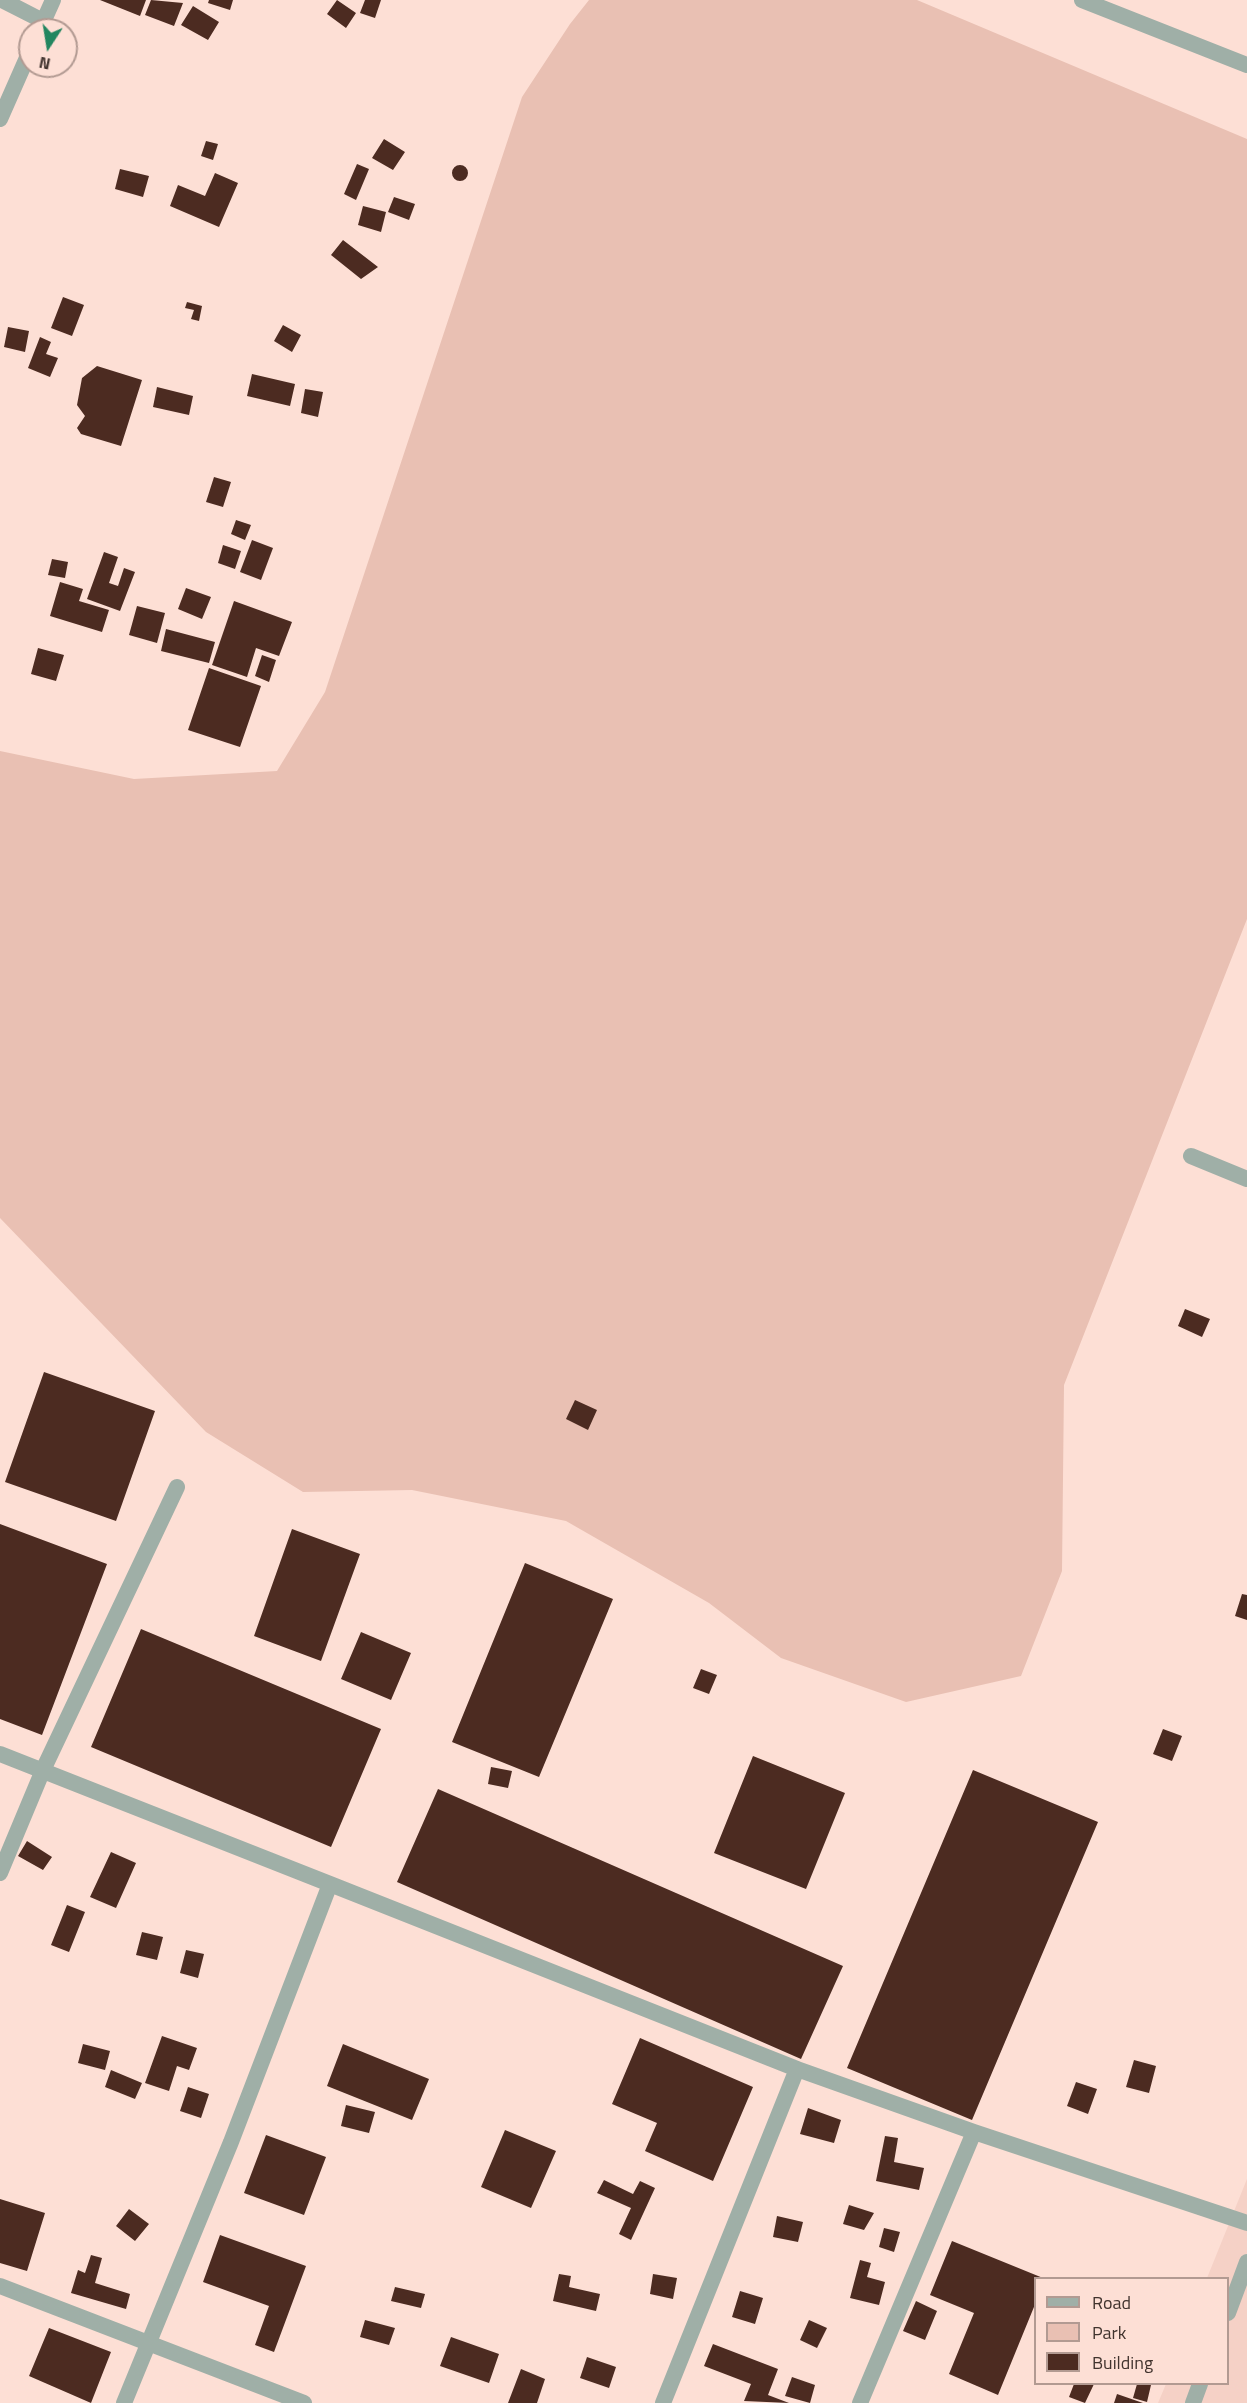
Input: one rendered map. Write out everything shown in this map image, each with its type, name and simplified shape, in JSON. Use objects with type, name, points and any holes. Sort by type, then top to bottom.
[{"type":"street","points":[[2,0],[30,18]]},
{"type":"street","points":[[45,18],[52,0]]},
{"type":"street","points":[[1082,0],[1247,65]]},
{"type":"street","points":[[0,118],[18,78]]},
{"type":"street","points":[[1191,1156],[1247,1179]]},
{"type":"street","points":[[0,1873],[43,1770],[177,1487]]},
{"type":"street","points":[[0,1754],[797,2069],[974,2132],[1247,2223]]},
{"type":"street","points":[[124,2403],[231,2142],[330,1884]]},
{"type":"street","points":[[663,2403],[797,2069]]},
{"type":"street","points":[[860,2403],[974,2132]]},
{"type":"street","points":[[1229,2308],[1247,2262]]},
{"type":"street","points":[[0,2286],[304,2403]]},
{"type":"street","points":[[1193,2403],[1200,2385]]},
{"type":"shaded area","points":[[1247,2179],[1247,2403],[1158,2403],[1166,2385],[1229,2385],[1229,2277],[1207,2277]]},
{"type":"green space","points":[[589,0],[917,0],[1247,139],[1247,919],[1064,1385],[1062,1571],[1021,1676],[906,1702],[781,1658],[709,1603],[566,1521],[412,1490],[303,1492],[206,1432],[0,1218],[0,751],[134,779],[277,771],[325,692],[522,97],[570,24]]},
{"type":"building","points":[[100,0],[146,0],[140,16]]},
{"type":"building","points":[[151,0],[183,3],[174,26],[145,15]]},
{"type":"building","points":[[209,0],[233,0],[230,10],[208,3]]},
{"type":"building","points":[[337,0],[356,13],[346,28],[327,14]]},
{"type":"building","points":[[365,0],[381,0],[375,18],[360,13]]},
{"type":"building","points":[[193,6],[219,22],[208,40],[181,25]]},
{"type":"building","points":[[384,139],[405,152],[393,170],[372,158]]},
{"type":"building","points":[[206,141],[218,144],[213,160],[201,156]]},
{"type":"building","points":[[357,164],[369,169],[356,200],[344,194]]},
{"type":"building","points":[[460,165],[468,173],[460,181],[452,173]]},
{"type":"building","points":[[120,169],[149,176],[143,197],[115,189]]},
{"type":"building","points":[[215,173],[238,183],[219,227],[170,206],[178,185],[205,196]]},
{"type":"building","points":[[394,197],[415,204],[409,220],[388,212]]},
{"type":"building","points":[[363,206],[386,212],[381,232],[358,225]]},
{"type":"building","points":[[343,240],[378,267],[361,279],[331,255]]},
{"type":"building","points":[[63,297],[84,305],[72,336],[51,328]]},
{"type":"building","points":[[187,302],[202,306],[199,321],[191,319],[194,310],[185,308]]},
{"type":"building","points":[[283,325],[301,335],[292,352],[274,341]]},
{"type":"building","points":[[8,327],[29,331],[25,352],[4,347]]},
{"type":"building","points":[[40,337],[51,342],[46,354],[58,358],[50,377],[28,368]]},
{"type":"building","points":[[97,366],[142,380],[121,446],[81,434],[77,428],[85,416],[77,405],[82,378]]},
{"type":"building","points":[[252,374],[295,384],[290,406],[247,396]]},
{"type":"building","points":[[157,387],[193,396],[189,415],[153,407]]},
{"type":"building","points":[[305,389],[323,392],[318,417],[301,413]]},
{"type":"building","points":[[214,477],[231,482],[223,507],[206,502]]},
{"type":"building","points":[[236,520],[251,525],[245,540],[231,534]]},
{"type":"building","points":[[252,540],[273,548],[261,580],[240,572]]},
{"type":"building","points":[[223,545],[241,551],[235,569],[218,563]]},
{"type":"building","points":[[104,552],[118,557],[109,583],[118,586],[124,568],[135,572],[120,611],[87,599]]},
{"type":"building","points":[[52,559],[68,562],[65,578],[48,575]]},
{"type":"building","points":[[60,582],[83,589],[79,601],[109,610],[102,632],[50,616]]},
{"type":"building","points":[[186,588],[211,597],[202,619],[178,609]]},
{"type":"building","points":[[234,601],[292,622],[279,656],[256,648],[247,677],[212,665]]},
{"type":"building","points":[[137,606],[165,613],[157,643],[129,635]]},
{"type":"building","points":[[166,629],[215,642],[209,663],[161,651]]},
{"type":"building","points":[[38,648],[64,655],[56,681],[31,674]]},
{"type":"building","points":[[262,655],[276,660],[269,682],[255,676]]},
{"type":"building","points":[[209,668],[261,686],[240,747],[188,730]]},
{"type":"building","points":[[1185,1309],[1210,1319],[1202,1337],[1178,1326]]},
{"type":"building","points":[[44,1372],[155,1411],[116,1521],[5,1482]]},
{"type":"building","points":[[575,1400],[597,1410],[588,1430],[566,1419]]},
{"type":"building","points":[[0,1524],[107,1564],[42,1735],[0,1719]]},
{"type":"building","points":[[292,1529],[360,1554],[321,1661],[254,1636]]},
{"type":"building","points":[[525,1563],[613,1599],[539,1777],[452,1742]]},
{"type":"building","points":[[1242,1594],[1247,1595],[1247,1620],[1235,1616]]},
{"type":"building","points":[[141,1629],[381,1729],[331,1847],[91,1747]]},
{"type":"building","points":[[361,1632],[411,1653],[391,1700],[341,1679]]},
{"type":"building","points":[[701,1669],[717,1675],[709,1694],[693,1688]]},
{"type":"building","points":[[1163,1729],[1182,1736],[1172,1761],[1153,1754]]},
{"type":"building","points":[[753,1756],[845,1793],[806,1889],[714,1853]]},
{"type":"building","points":[[491,1767],[512,1771],[508,1788],[488,1784]]},
{"type":"building","points":[[973,1770],[1098,1822],[972,2120],[847,2068]]},
{"type":"building","points":[[438,1789],[843,1966],[801,2059],[397,1882]]},
{"type":"building","points":[[27,1841],[52,1857],[43,1870],[18,1856]]},
{"type":"building","points":[[111,1852],[136,1863],[116,1908],[90,1897]]},
{"type":"building","points":[[67,1905],[85,1912],[69,1952],[51,1945]]},
{"type":"building","points":[[142,1932],[163,1937],[157,1960],[136,1955]]},
{"type":"building","points":[[186,1950],[204,1954],[198,1978],[180,1973]]},
{"type":"building","points":[[162,2036],[197,2048],[189,2070],[177,2066],[169,2091],[145,2083]]},
{"type":"building","points":[[640,2038],[753,2087],[713,2181],[645,2151],[657,2123],[612,2104]]},
{"type":"building","points":[[83,2044],[110,2051],[105,2070],[78,2063]]},
{"type":"building","points":[[343,2044],[429,2079],[412,2120],[327,2086]]},
{"type":"building","points":[[1134,2060],[1156,2066],[1149,2093],[1126,2087]]},
{"type":"building","points":[[111,2070],[142,2083],[135,2099],[105,2087]]},
{"type":"building","points":[[1076,2082],[1097,2089],[1088,2114],[1067,2106]]},
{"type":"building","points":[[188,2087],[209,2094],[201,2118],[180,2111]]},
{"type":"building","points":[[346,2105],[375,2112],[369,2133],[341,2126]]},
{"type":"building","points":[[808,2108],[841,2120],[834,2143],[800,2134]]},
{"type":"building","points":[[505,2130],[556,2151],[531,2208],[481,2187]]},
{"type":"building","points":[[266,2135],[326,2157],[304,2215],[244,2193]]},
{"type":"building","points":[[885,2136],[898,2138],[894,2162],[924,2168],[919,2190],[876,2181]]},
{"type":"building","points":[[604,2180],[633,2194],[640,2181],[655,2188],[631,2240],[619,2234],[631,2208],[597,2193]]},
{"type":"building","points":[[0,2199],[45,2213],[27,2271],[0,2263]]},
{"type":"building","points":[[849,2205],[874,2213],[864,2230],[843,2224]]},
{"type":"building","points":[[129,2209],[149,2224],[135,2241],[116,2226]]},
{"type":"building","points":[[777,2216],[803,2222],[798,2242],[773,2237]]},
{"type":"building","points":[[884,2228],[900,2232],[894,2252],[879,2247]]},
{"type":"building","points":[[220,2235],[306,2266],[274,2352],[255,2345],[269,2306],[203,2282]]},
{"type":"building","points":[[952,2241],[1041,2277],[1034,2277],[1034,2307],[998,2395],[949,2374],[974,2313],[930,2295]]},
{"type":"building","points":[[91,2255],[102,2258],[95,2283],[130,2294],[126,2309],[71,2293],[78,2270],[85,2273]]},
{"type":"building","points":[[860,2260],[871,2263],[867,2277],[885,2282],[879,2305],[850,2298]]},
{"type":"building","points":[[559,2274],[571,2276],[569,2287],[600,2294],[596,2311],[553,2301]]},
{"type":"building","points":[[653,2274],[677,2278],[673,2299],[650,2294]]},
{"type":"building","points":[[395,2287],[425,2294],[421,2308],[391,2301]]},
{"type":"building","points":[[740,2291],[763,2298],[755,2324],[732,2317]]},
{"type":"building","points":[[916,2301],[937,2311],[925,2340],[903,2331]]},
{"type":"building","points":[[365,2320],[395,2328],[389,2345],[360,2337]]},
{"type":"building","points":[[809,2320],[827,2328],[817,2348],[800,2340]]},
{"type":"building","points":[[49,2328],[111,2352],[91,2403],[29,2376]]},
{"type":"building","points":[[451,2337],[499,2354],[489,2383],[440,2366]]},
{"type":"building","points":[[713,2344],[778,2369],[768,2395],[789,2403],[744,2401],[751,2384],[704,2366]]},
{"type":"building","points":[[587,2357],[616,2367],[609,2388],[580,2378]]},
{"type":"building","points":[[521,2369],[545,2379],[537,2403],[508,2403]]},
{"type":"building","points":[[792,2377],[815,2385],[810,2403],[785,2396]]},
{"type":"building","points":[[1074,2385],[1094,2385],[1085,2403],[1069,2397]]},
{"type":"building","points":[[1137,2385],[1151,2385],[1147,2402],[1133,2398]]},
{"type":"building","points":[[1117,2394],[1143,2403],[1114,2403]]}]
